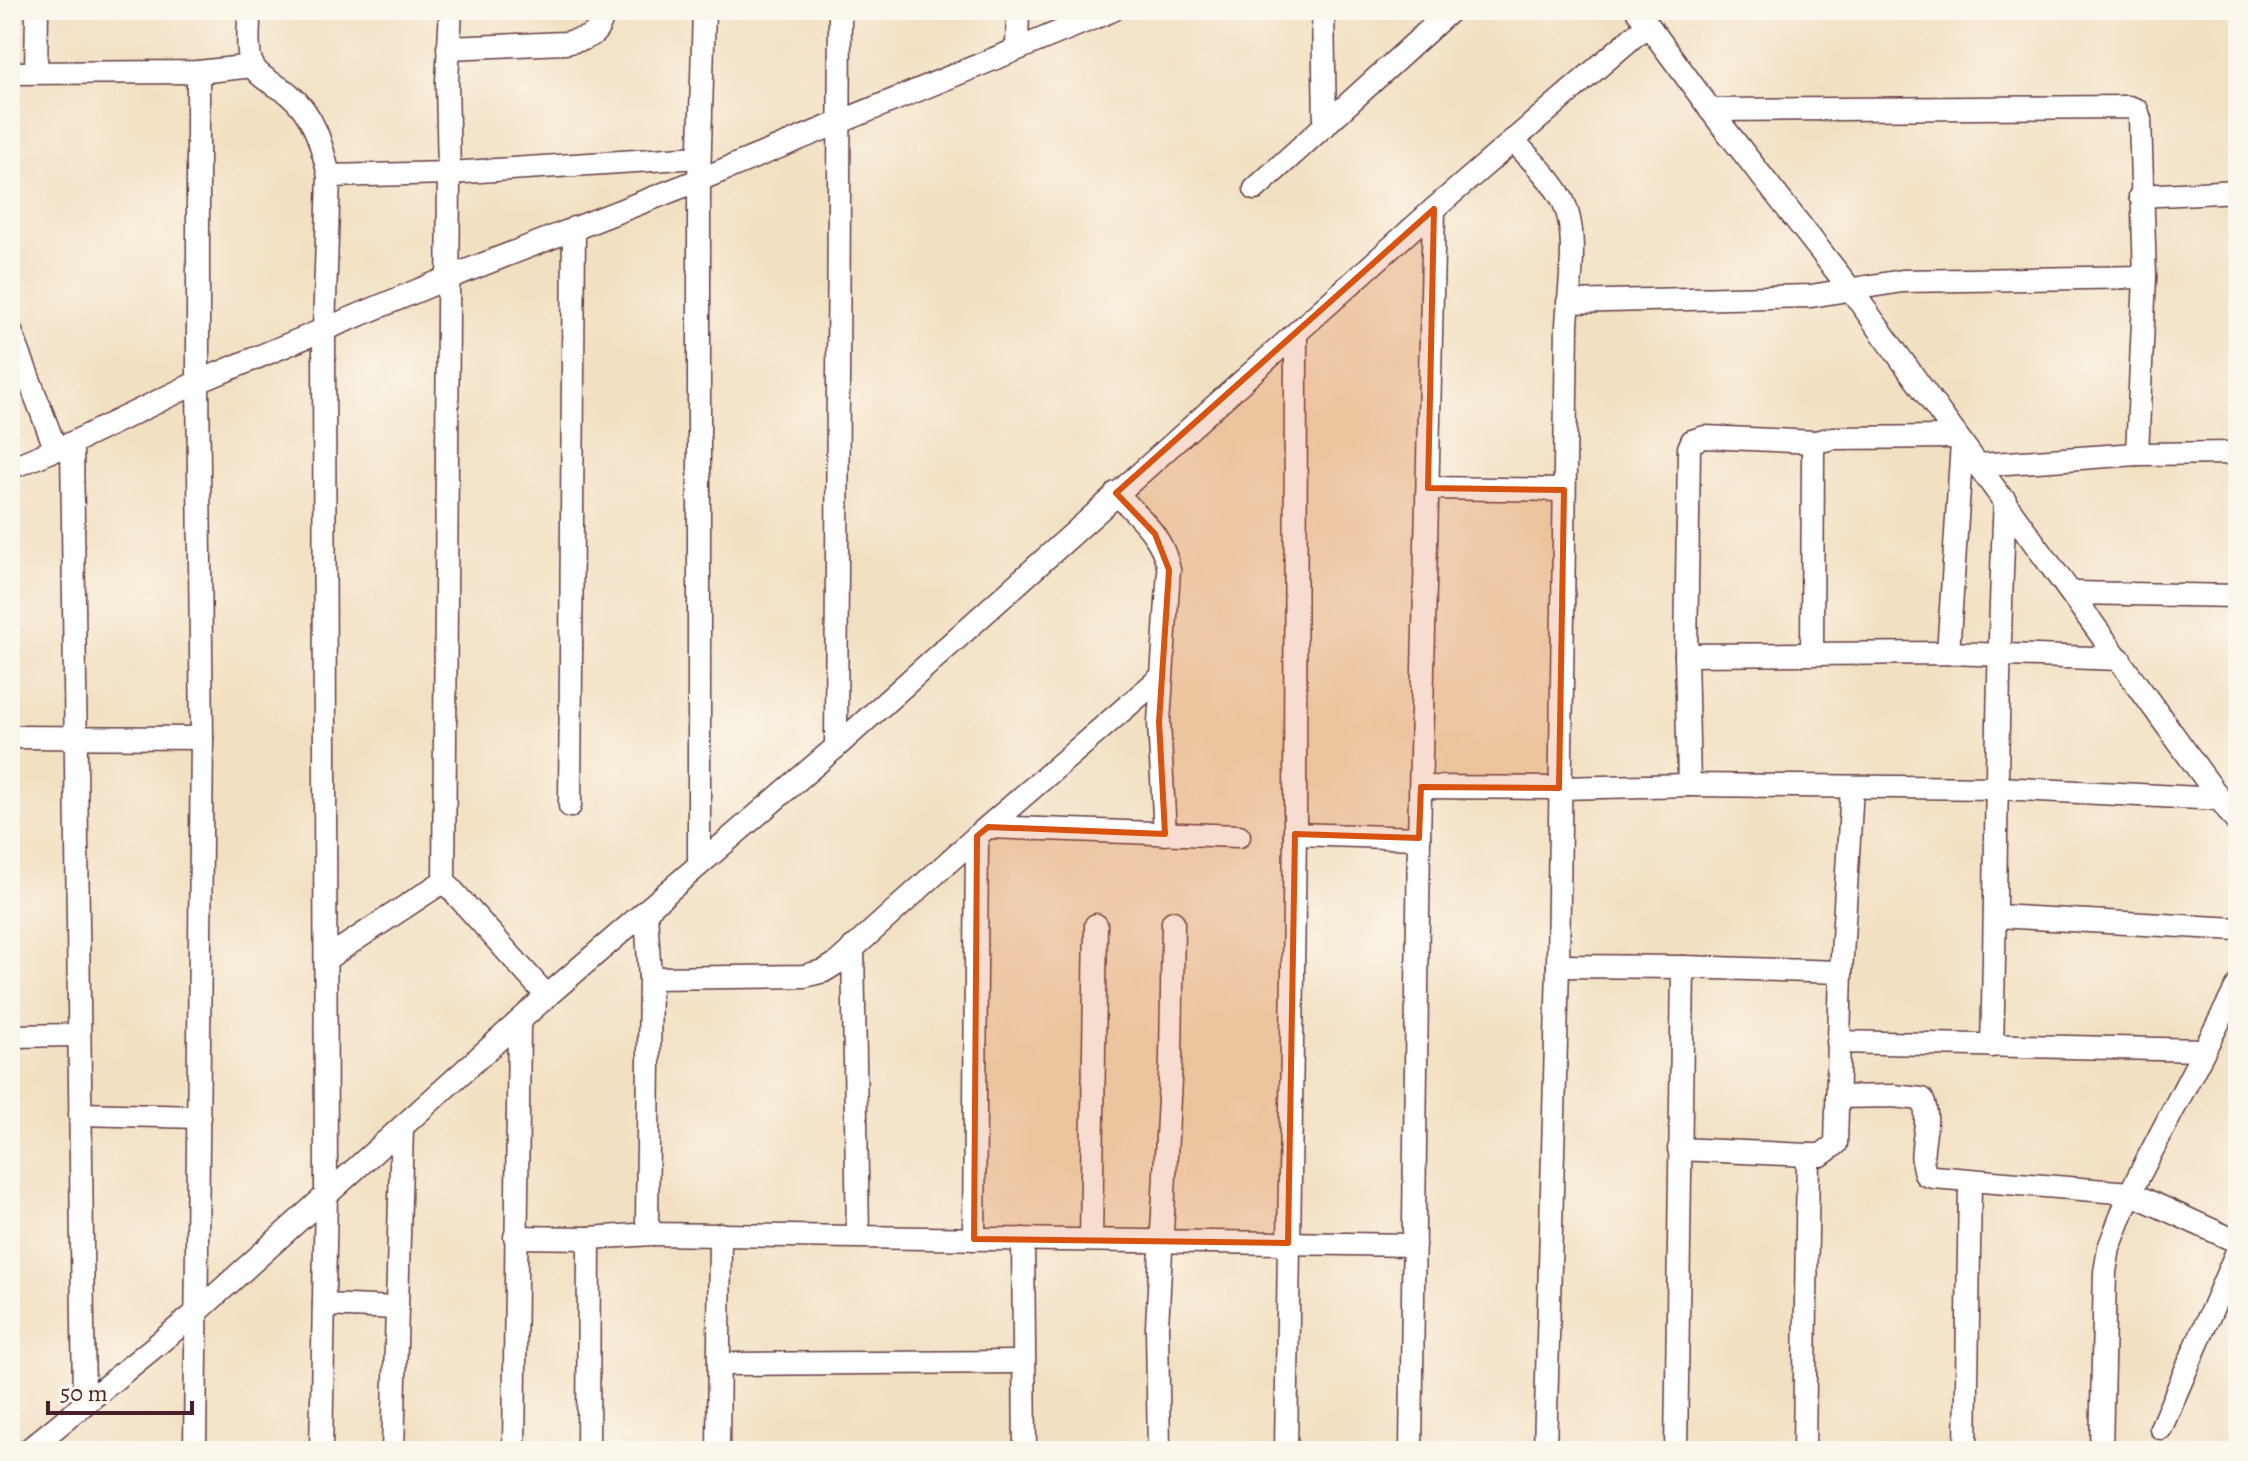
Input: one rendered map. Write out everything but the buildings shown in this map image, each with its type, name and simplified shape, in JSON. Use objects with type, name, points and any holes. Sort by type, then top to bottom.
[{"type":"street","points":[[36,72],[37,10]]},
{"type":"street","points":[[249,10],[253,66],[305,110],[322,146],[329,176],[324,330],[326,1195],[321,1451]]},
{"type":"street","points":[[451,10],[448,48],[444,881],[547,996]]},
{"type":"street","points":[[448,48],[565,43],[582,39],[593,35],[601,25],[604,10]]},
{"type":"street","points":[[699,864],[699,169],[704,10]]},
{"type":"street","points":[[836,747],[840,10]]},
{"type":"street","points":[[1017,48],[1018,10]]},
{"type":"street","points":[[10,468],[64,446],[198,382],[574,228],[699,169],[838,122],[1113,10]]},
{"type":"street","points":[[1323,10],[1325,126]]},
{"type":"street","points":[[1255,189],[1451,10]]},
{"type":"street","points":[[37,1446],[84,1402],[197,1312],[547,996],[836,747],[1513,140],[1642,18],[1851,290],[2238,824]]},
{"type":"street","points":[[10,73],[198,72],[253,66]]},
{"type":"street","points":[[195,1451],[202,738],[198,72]]},
{"type":"street","points":[[1710,110],[2129,107],[2140,114],[2140,196],[2145,277],[2137,454]]},
{"type":"street","points":[[1513,140],[1561,196],[1569,217],[1572,239],[1568,302],[1558,966],[1545,1451]]},
{"type":"street","points":[[329,176],[699,169]]},
{"type":"street","points":[[2140,196],[2238,191]]},
{"type":"street","points":[[1411,1451],[1419,838],[1434,209]]},
{"type":"street","points":[[570,806],[574,228]]},
{"type":"street","points":[[1568,302],[1811,296],[1902,281],[2145,277]]},
{"type":"street","points":[[10,329],[64,446],[78,736],[78,1035],[84,1402]]},
{"type":"street","points":[[1286,1451],[1295,834],[1296,334]]},
{"type":"street","points":[[1689,785],[1686,655],[1689,448],[1692,441],[1705,437],[1816,442],[1833,438],[1960,440]]},
{"type":"street","points":[[1948,653],[1960,440]]},
{"type":"street","points":[[1812,653],[1813,449],[1816,442]]},
{"type":"street","points":[[1978,465],[2137,454],[2238,453]]},
{"type":"street","points":[[1428,488],[1564,490]]},
{"type":"street","points":[[1116,493],[1155,534],[1166,552],[1169,570],[1159,722],[1165,834]]},
{"type":"street","points":[[1992,1046],[2005,500]]},
{"type":"street","points":[[2072,593],[2238,596]]},
{"type":"street","points":[[1686,655],[1948,653],[2120,659]]},
{"type":"street","points":[[650,978],[804,976],[824,971],[837,963],[1161,677]]},
{"type":"street","points":[[10,737],[202,738]]},
{"type":"street","points":[[1421,787],[1689,785],[1999,788],[2220,799]]},
{"type":"street","points":[[1679,1149],[1821,1155],[1836,1144],[1841,972],[1852,788]]},
{"type":"street","points":[[982,832],[1239,836]]},
{"type":"street","points":[[974,1239],[982,832]]},
{"type":"street","points":[[1295,834],[1419,838]]},
{"type":"street","points":[[326,959],[444,881]]},
{"type":"street","points":[[646,913],[650,978],[647,1221],[652,1234]]},
{"type":"street","points":[[1996,916],[2238,929]]},
{"type":"street","points":[[1159,1451],[1157,1327],[1171,1060],[1173,922]]},
{"type":"street","points":[[1091,1239],[1096,925]]},
{"type":"street","points":[[853,947],[858,1235]]},
{"type":"street","points":[[1558,966],[1841,972]]},
{"type":"street","points":[[1676,1451],[1683,967]]},
{"type":"street","points":[[2101,1451],[2106,1259],[2130,1193],[2238,985]]},
{"type":"street","points":[[514,1451],[519,1023]]},
{"type":"street","points":[[10,1036],[78,1035]]},
{"type":"street","points":[[1838,1042],[2204,1050]]},
{"type":"street","points":[[1837,1097],[1922,1099],[1926,1110],[1924,1171],[1933,1177],[2130,1193],[2238,1242]]},
{"type":"street","points":[[80,1114],[199,1117]]},
{"type":"street","points":[[393,1451],[402,1127]]},
{"type":"street","points":[[1804,1451],[1808,1155]]},
{"type":"street","points":[[1966,1451],[1970,1182]]},
{"type":"street","points":[[718,1451],[720,1234]]},
{"type":"street","points":[[515,1237],[858,1235],[1414,1245]]},
{"type":"street","points":[[588,1451],[589,1238]]},
{"type":"street","points":[[1023,1239],[1025,1451]]},
{"type":"street","points":[[2161,1428],[2238,1249]]},
{"type":"street","points":[[324,1305],[397,1308]]},
{"type":"street","points":[[719,1364],[1023,1362]]},
{"type":"highlighted area","points":[[1434,209],[1428,488],[1564,490],[1559,788],[1421,787],[1419,838],[1295,834],[1288,1243],[974,1239],[977,836],[988,827],[1165,834],[1159,722],[1169,570],[1155,534],[1116,493]]}]
